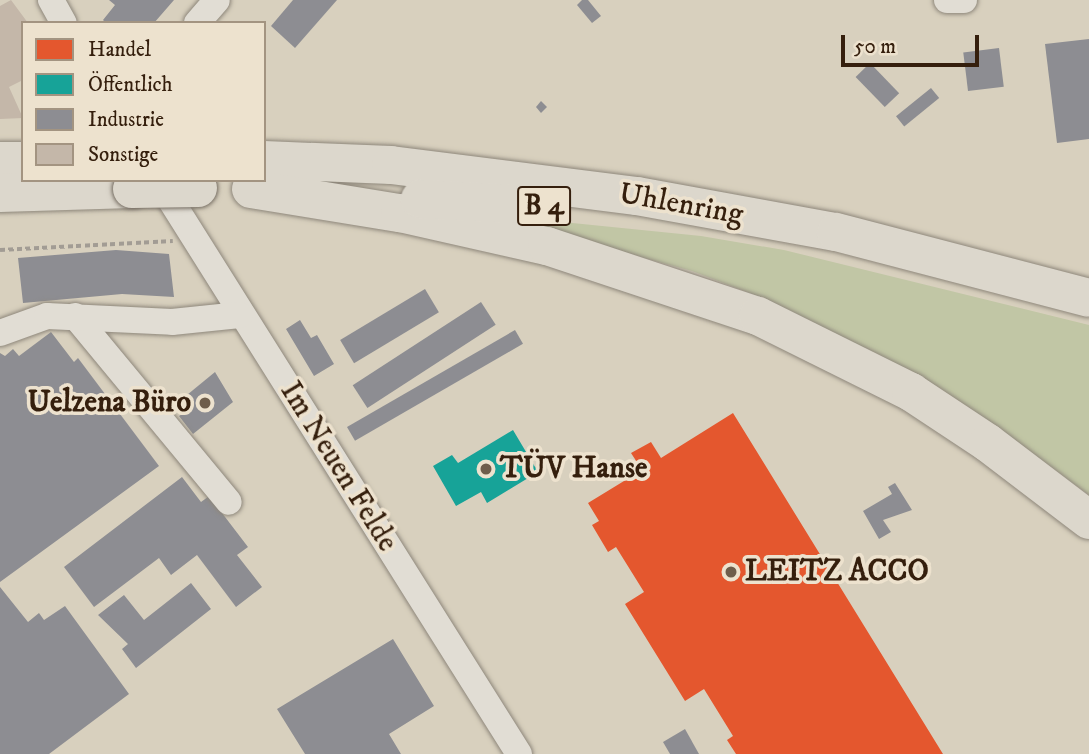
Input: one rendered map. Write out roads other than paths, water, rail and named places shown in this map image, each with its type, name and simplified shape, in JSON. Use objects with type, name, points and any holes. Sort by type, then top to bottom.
[{"type":"highway","points":[[0,162],[21,161]]},
{"type":"highway","name":"B 4","points":[[266,176],[542,206],[836,232],[1089,298]]},
{"type":"highway","points":[[266,177],[400,213],[547,246],[758,316],[911,392],[988,443],[1089,520]]},
{"type":"highway","name":"B 4","points":[[0,193],[145,185],[198,188],[225,182]]},
{"type":"street","points":[[51,0],[63,21]]},
{"type":"street","points":[[199,21],[217,0]]},
{"type":"street","points":[[947,0],[964,0]]},
{"type":"street","name":"Im Neuen Felde","points":[[145,185],[198,249],[519,754]]},
{"type":"street","points":[[0,333],[47,316],[172,322],[240,315]]},
{"type":"street","points":[[75,316],[229,502]]},
{"type":"place","name":"Uelzena Büro","points":[[205,403]]},
{"type":"place","name":"TÜV Hanse","points":[[486,469]]},
{"type":"place","name":"LEITZ ACCO","points":[[731,572]]}]
